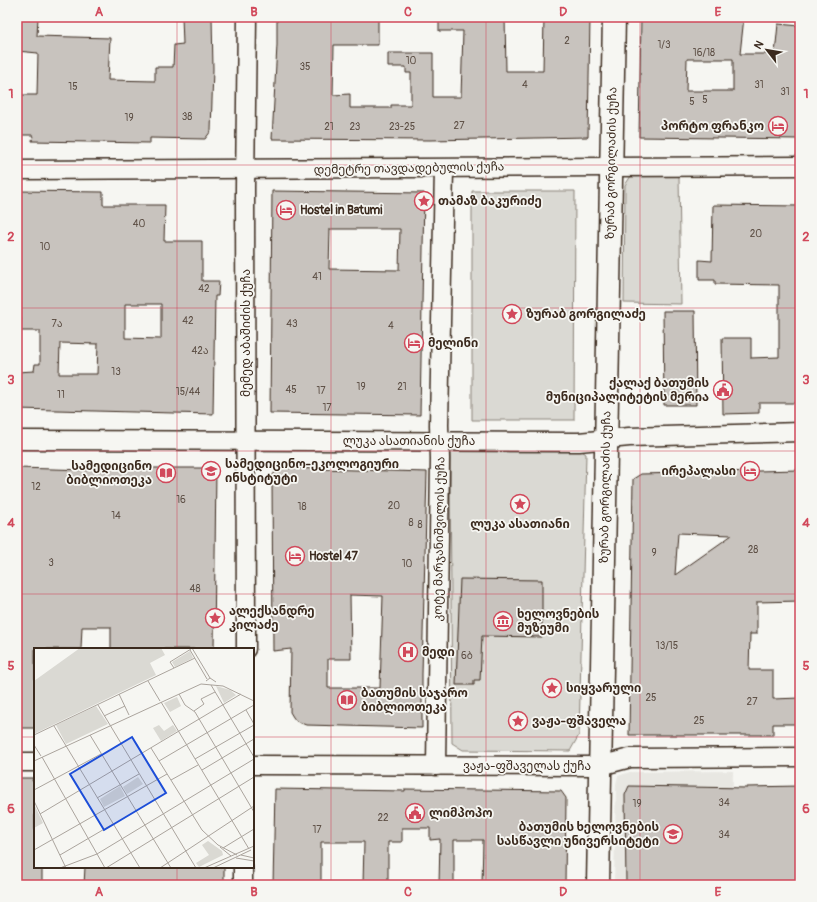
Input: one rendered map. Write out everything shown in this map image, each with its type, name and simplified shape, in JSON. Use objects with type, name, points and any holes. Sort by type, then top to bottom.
[{"type":"street","name":"მემედ აბაშიძის ქუჩა","points":[[246,648],[247,17]]},
{"type":"street","name":"ზურაბ გორგილაძის ქუჩა","points":[[598,885],[614,17]]},
{"type":"street","name":"დემეტრე თავდადებულის ქუჩა","points":[[17,170],[800,166]]},
{"type":"street","name":"კოტე მარჯანიშვილის ქუჩა","points":[[436,766],[439,441],[444,169]]},
{"type":"street","name":"ლუკა ასათიანის ქუჩა","points":[[17,440],[579,442],[629,437],[800,432]]},
{"type":"street","name":"ვაჟა-ფშაველას ქუჩა","points":[[254,765],[600,766],[630,758],[800,757]]},
{"type":"street","points":[[17,762],[34,762]]},
{"type":"street","points":[[243,868],[243,885]]},
{"type":"shaded area","points":[[631,176],[679,176],[681,304],[624,303],[625,185]]},
{"type":"shaded area","points":[[472,191],[575,191],[574,420],[472,420]]},
{"type":"shaded area","points":[[454,447],[579,449],[586,454],[579,735],[570,751],[463,750],[452,743],[450,452]]},
{"type":"shaded area","name":"ბათუმის ხელოვნების სასწავლი უნივერსიტეტი","points":[[733,771],[731,885],[614,885],[616,784],[618,776],[630,772]]},
{"type":"building","points":[[17,17],[38,17],[37,36],[110,38],[108,80],[155,81],[155,67],[173,67],[174,45],[183,44],[182,17],[212,17],[213,69],[211,131],[205,139],[150,138],[150,143],[32,141],[33,135],[17,135],[17,95],[37,95],[38,53],[17,51]]},
{"type":"building","points":[[277,17],[378,17],[378,45],[334,45],[333,95],[350,94],[350,108],[391,108],[391,105],[411,105],[411,73],[406,73],[406,67],[388,67],[388,53],[433,53],[433,97],[461,97],[463,31],[439,31],[439,17],[505,17],[506,71],[543,71],[544,17],[590,17],[588,137],[430,140],[272,139]]},
{"type":"building","points":[[641,17],[744,17],[740,54],[775,54],[778,24],[800,26],[800,139],[639,137]],"holes":[[[687,59],[733,59],[733,91],[686,91]]]},
{"type":"building","points":[[17,191],[103,192],[103,205],[165,205],[164,241],[202,241],[202,281],[219,281],[218,296],[215,296],[213,414],[17,409],[17,372],[34,371],[35,364],[40,364],[40,331],[20,331],[21,318],[17,318]],"holes":[[[125,304],[161,304],[161,339],[125,338]],[[60,343],[98,344],[97,374],[59,374]]]},
{"type":"building","points":[[272,191],[424,193],[420,415],[270,413]],"holes":[[[330,229],[400,229],[399,270],[329,269]]]},
{"type":"building","points":[[713,205],[800,206],[800,403],[759,403],[759,413],[723,414],[722,338],[751,338],[751,358],[779,357],[779,285],[715,284],[715,280],[699,280],[699,260],[712,261]]},
{"type":"building","points":[[663,311],[695,311],[696,405],[664,405]]},
{"type":"building","points":[[89,467],[216,468],[214,648],[111,648],[111,627],[82,627],[81,648],[34,648],[34,728],[17,728],[17,468],[88,470]]},
{"type":"building","points":[[282,468],[427,472],[422,728],[306,725],[296,721],[290,712],[291,649],[273,651],[272,476],[276,471]],"holes":[[[350,595],[383,596],[380,688],[328,688],[328,659],[351,659]]]},
{"type":"building","points":[[798,470],[800,601],[757,602],[757,634],[750,634],[749,670],[773,670],[773,699],[800,698],[800,724],[773,724],[773,735],[629,735],[633,479],[641,474]],"holes":[[[678,533],[732,535],[675,575]]]},
{"type":"building","name":"ხელოვნების მუზეუმი","points":[[460,579],[542,580],[542,637],[482,636],[480,680],[474,680],[474,685],[456,685]]},
{"type":"building","points":[[17,778],[33,778],[34,868],[42,868],[42,885],[17,885]]},
{"type":"building","name":"ბათუმის ხელოვნების სასწავლი უნივერსიტეტი","points":[[629,786],[747,788],[800,786],[798,885],[626,885],[625,795]]},
{"type":"building","points":[[275,789],[561,791],[566,798],[565,885],[482,885],[483,840],[454,840],[454,885],[439,885],[440,839],[430,840],[430,828],[402,828],[402,842],[388,842],[388,885],[363,885],[364,842],[321,842],[321,885],[273,885]]},
{"type":"building","points":[[85,868],[224,868],[224,885],[84,885]]},
{"type":"place","name":"პორტო ფრანკო","points":[[778,126]]},
{"type":"place","name":"თამაზ ბაკურიძე","points":[[424,201]]},
{"type":"place","name":"Hostel in Batumi","points":[[286,210]]},
{"type":"place","name":"ზურაბ გორგილაძე","points":[[512,314]]},
{"type":"place","name":"მელინი","points":[[414,343]]},
{"type":"place","name":"ქალაქ ბათუმის მუნიციპალიტეტის მერია","points":[[723,390]]},
{"type":"place","name":"სამედიცინო-ეკოლოგიური ინსტიტუტი","points":[[211,471]]},
{"type":"place","name":"ირეპალასი","points":[[750,471]]},
{"type":"place","name":"სამედიცინო ბიბლიოთეკა","points":[[166,473]]},
{"type":"place","name":"ლუკა ასათიანი","points":[[520,504]]},
{"type":"place","name":"Hostel 47","points":[[295,556]]},
{"type":"place","name":"ალექსანდრე კილაძე","points":[[215,618]]},
{"type":"place","name":"ხელოვნების მუზეუმი","points":[[503,621]]},
{"type":"place","name":"მედი","points":[[408,652]]},
{"type":"place","name":"სიყვარული","points":[[552,688]]},
{"type":"place","name":"ბათუმის საჯარო ბიბლიოთეკა","points":[[347,700]]},
{"type":"place","name":"ვაჟა-ფშაველა","points":[[518,721]]},
{"type":"place","name":"ლიმპოპო","points":[[415,813]]},
{"type":"place","name":"ბათუმის ხელოვნების სასწავლი უნივერსიტეტი","points":[[673,834]]}]
